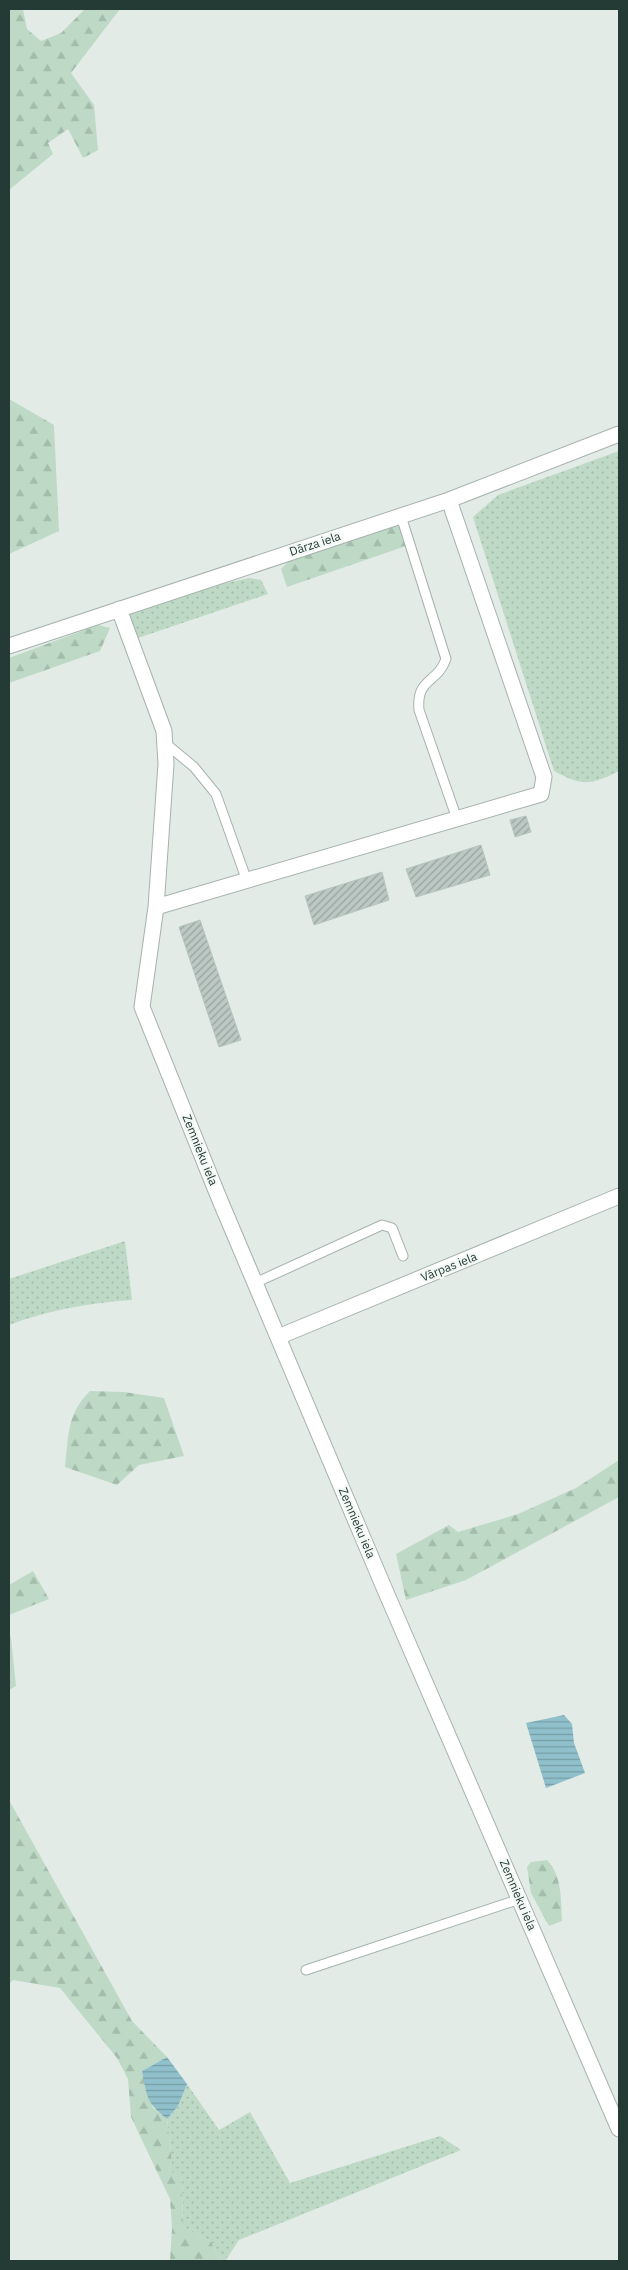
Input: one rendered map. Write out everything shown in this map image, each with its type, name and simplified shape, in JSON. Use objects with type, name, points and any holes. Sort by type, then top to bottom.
[{"type":"street","name":"Dārza iela","points":[[9,646],[449,500],[619,434]]},
{"type":"street","points":[[156,908],[542,794],[544,777],[449,500]]},
{"type":"street","name":"Zemnieku iela","points":[[119,609],[164,731],[166,743],[156,908],[142,1007],[255,1283],[619,2129]]},
{"type":"street","name":"Vārpas iela","points":[[278,1337],[619,1196]]},
{"type":"lane","points":[[401,516],[446,659],[442,670],[422,687],[418,698],[419,710],[457,819]]},
{"type":"lane","points":[[166,743],[203,776],[216,794],[247,881]]},
{"type":"lane","points":[[255,1283],[382,1225],[392,1228],[403,1256]]},
{"type":"lane","points":[[306,1970],[520,1899]]},
{"type":"green space","points":[[9,9],[23,9],[27,29],[41,41],[61,33],[85,9],[120,9],[71,73],[94,105],[98,150],[83,158],[68,129],[48,143],[53,154],[9,190]]},
{"type":"green space","points":[[9,399],[54,425],[59,531],[9,554]]},
{"type":"green space","points":[[619,451],[619,771],[594,781],[580,782],[554,771],[473,517],[498,495]]},
{"type":"green space","points":[[399,525],[406,546],[287,587],[281,569],[290,560]]},
{"type":"green space","points":[[250,578],[261,580],[268,594],[138,638],[128,615],[211,586]]},
{"type":"green space","points":[[98,625],[110,628],[100,651],[9,683],[9,658]]},
{"type":"green space","points":[[125,1241],[132,1300],[69,1308],[9,1325],[9,1279]]},
{"type":"green space","points":[[90,1391],[124,1392],[164,1398],[184,1456],[139,1465],[117,1485],[65,1467],[70,1426],[77,1408]]},
{"type":"green space","points":[[619,1460],[619,1497],[466,1580],[406,1600],[396,1554],[449,1525],[458,1532],[518,1514],[576,1488]]},
{"type":"green space","points":[[33,1571],[49,1599],[9,1615],[9,1585]]},
{"type":"green space","points":[[9,1633],[16,1686],[9,1690]]},
{"type":"green space","points":[[9,1800],[132,2021],[167,2057],[142,2071],[153,2108],[167,2119],[172,2161],[169,2170],[182,2180],[183,2227],[211,2242],[221,2261],[170,2261],[172,2228],[170,2199],[131,2117],[128,2079],[117,2058],[60,1988],[13,1980],[9,1984]]},
{"type":"green space","points":[[547,1860],[556,1873],[558,1880],[562,1921],[549,1926],[531,1893],[527,1867],[531,1862]]},
{"type":"green space","points":[[187,2084],[219,2130],[250,2112],[290,2183],[440,2136],[461,2150],[239,2240],[225,2261],[221,2261],[211,2242],[183,2227],[182,2180],[169,2170],[172,2161],[167,2119],[178,2106]]},
{"type":"water","points":[[564,1715],[572,1724],[574,1743],[585,1773],[546,1788],[526,1723]]},
{"type":"water","points":[[167,2057],[187,2084],[178,2106],[167,2119],[155,2108],[148,2098],[142,2071]]},
{"type":"building","points":[[526,816],[531,832],[515,837],[510,820]]},
{"type":"building","points":[[481,845],[490,875],[416,897],[406,869]]},
{"type":"building","points":[[382,872],[389,900],[314,925],[305,896]]},
{"type":"building","points":[[200,920],[241,1040],[219,1047],[179,927]]}]
